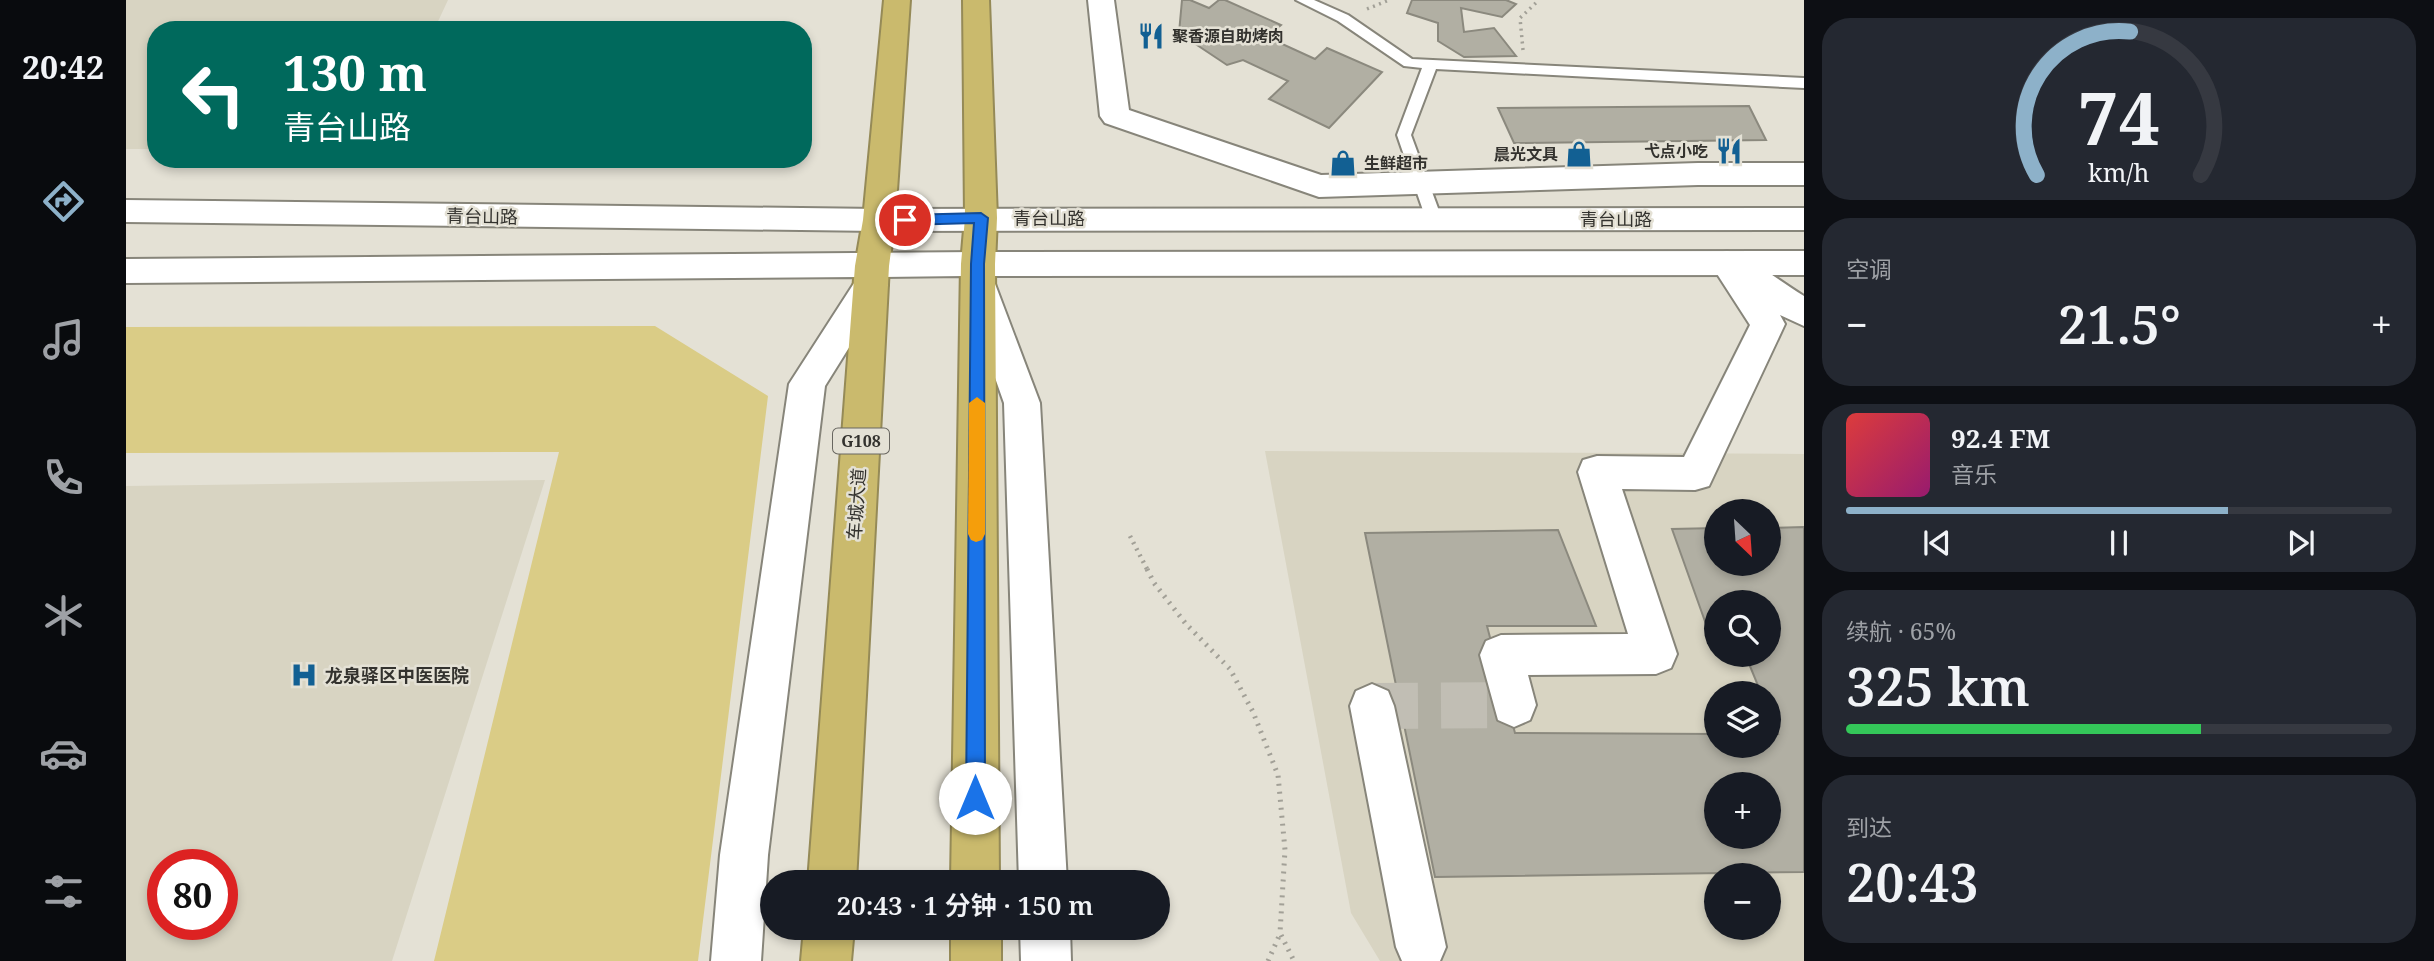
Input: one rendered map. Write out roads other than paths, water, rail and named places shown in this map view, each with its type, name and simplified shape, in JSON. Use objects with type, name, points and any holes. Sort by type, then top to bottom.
[{"type":"highway","name":"车城大道","points":[[833,870],[872,276],[897,0]]},
{"type":"highway","points":[[975,870],[978,273],[981,218],[976,0]]},
{"type":"highway","points":[[826,961],[827,940]]},
{"type":"highway","points":[[976,940],[976,961]]},
{"type":"main road","points":[[1101,0],[1115,116],[1319,186],[1804,174]]},
{"type":"main road","name":"青台山路","points":[[126,211],[879,220],[1804,219]]},
{"type":"main road","points":[[1727,263],[1804,313]]},
{"type":"main road","points":[[1514,705],[1501,655],[1656,654],[1597,472],[1695,474],[1768,324],[1727,263]]},
{"type":"main road","points":[[126,271],[872,276],[1804,263]]},
{"type":"main road","points":[[978,273],[1022,403],[1042,870]]},
{"type":"main road","points":[[736,961],[744,855],[807,384],[872,276]]},
{"type":"main road","points":[[1372,706],[1421,947]]},
{"type":"main road","points":[[1045,940],[1046,961]]},
{"type":"lane","points":[[1303,0],[1343,18],[1409,62],[1804,83]]},
{"type":"lane","points":[[1431,64],[1404,135],[1434,219]]},
{"type":"tunnel","points":[[1372,706],[1514,705]]},
{"type":"place","name":"聚香源自助烤肉","points":[[1151,36]]},
{"type":"place","name":"弋点小吃","points":[[1729,151]]},
{"type":"place","name":"晨光文具","points":[[1579,154]]},
{"type":"place","name":"生鲜超市","points":[[1343,163]]},
{"type":"place","name":"龙泉驿区中医医院","points":[[304,675]]}]
